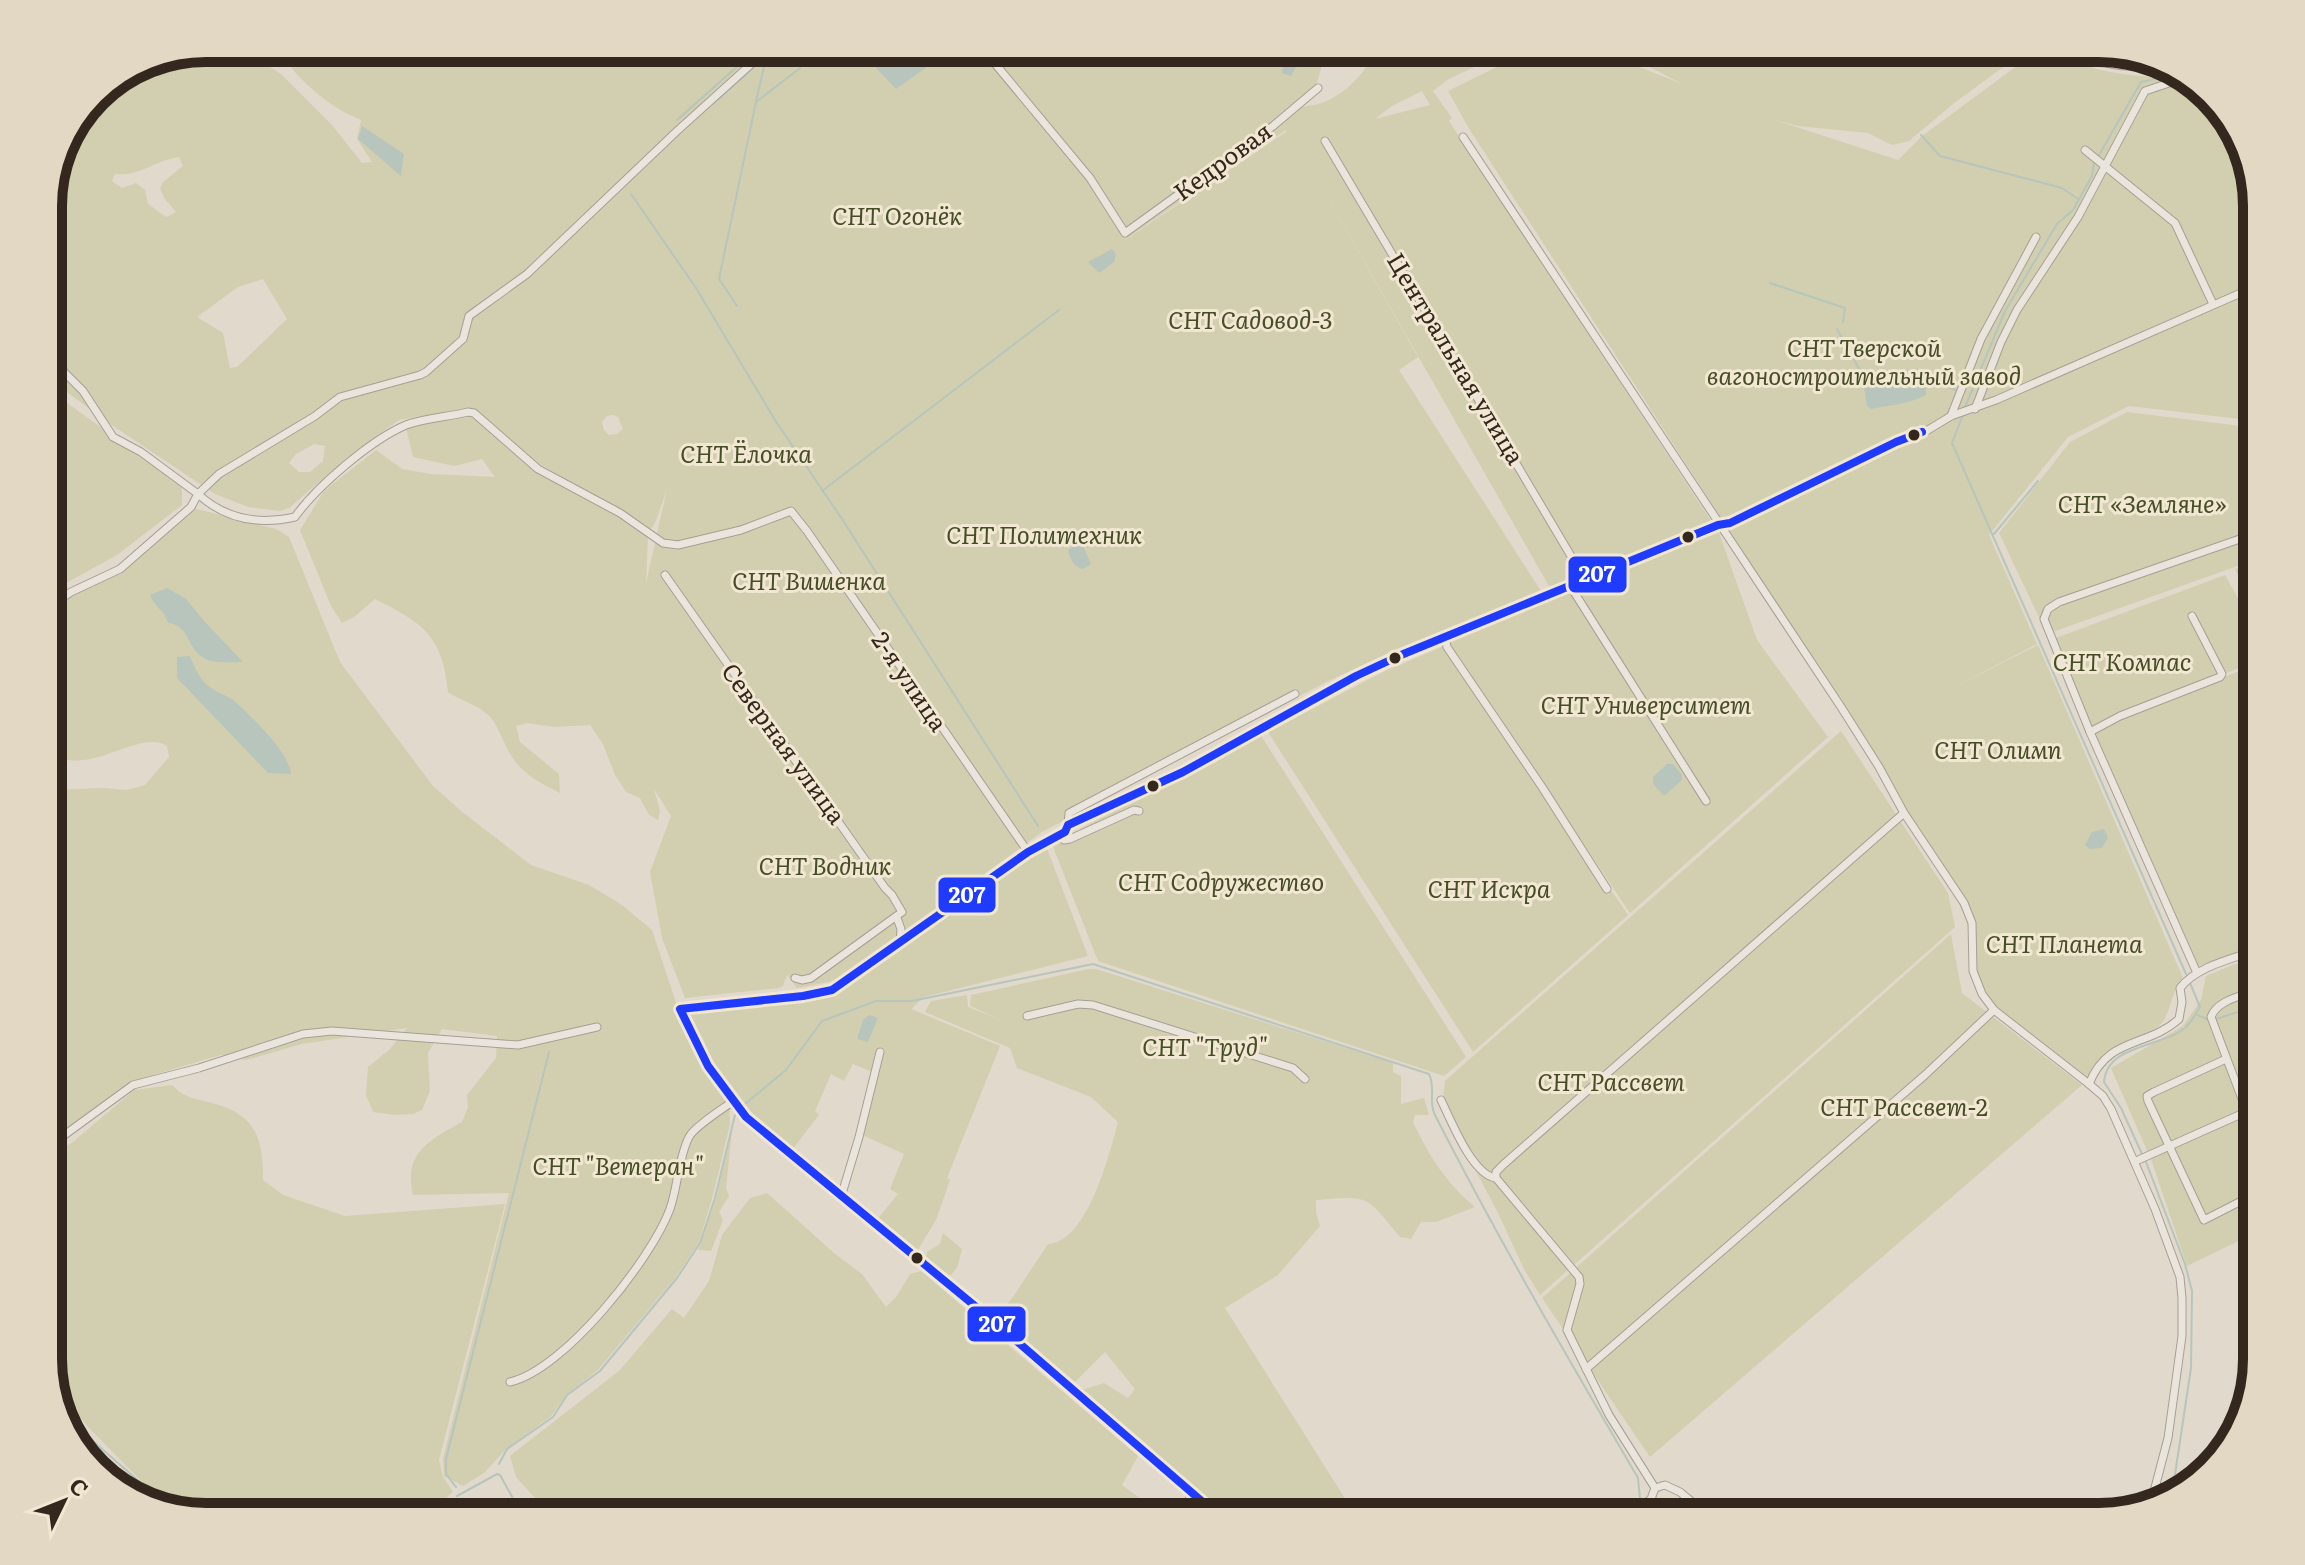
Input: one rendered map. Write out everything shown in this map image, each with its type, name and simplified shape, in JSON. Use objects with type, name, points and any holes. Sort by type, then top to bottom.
[{"type":"street","points":[[62,598],[120,569],[191,507],[198,494],[219,474],[315,416],[340,397],[426,372],[463,339],[469,316],[527,274],[753,62]]},
{"type":"street","name":"Кедровая","points":[[994,62],[1090,178],[1126,232],[1273,126],[1318,88]]},
{"type":"street","points":[[2107,62],[2129,65]]},
{"type":"street","points":[[1975,409],[2017,310],[2078,217],[2145,91],[2172,82]]},
{"type":"street","points":[[1463,137],[1841,707],[1904,813],[1964,903],[1972,923],[1973,971],[1982,994],[1994,1010],[2103,1096],[2111,1109],[2136,1161],[2180,1277],[2183,1316],[2168,1438],[2154,1492]]},
{"type":"street","name":"Центральная улица","points":[[1325,141],[1584,578]]},
{"type":"street","points":[[2085,150],[2175,223],[2213,304]]},
{"type":"street","points":[[1951,416],[1981,339],[2036,237]]},
{"type":"street","points":[[1068,825],[1183,772],[1356,676],[1569,584],[1730,523],[1896,442],[1928,430],[1951,416],[1975,409],[2243,292]]},
{"type":"street","points":[[62,370],[83,391],[113,437],[151,459],[214,508]]},
{"type":"street","name":"2-я улица","points":[[214,508],[255,521],[272,522],[295,517],[309,498],[384,438],[408,424],[468,412],[474,413],[538,469],[620,513],[663,543],[678,545],[741,530],[791,511],[1028,852]]},
{"type":"street","points":[[191,507],[214,508]]},
{"type":"street","points":[[2197,973],[2090,732],[2044,619],[2048,609],[2059,602],[2243,538]]},
{"type":"street","name":"Северная улица","points":[[665,575],[892,895],[899,915]]},
{"type":"street","points":[[1569,584],[1706,801]]},
{"type":"street","points":[[2090,732],[2120,716],[2220,677],[2222,674],[2192,616]]},
{"type":"street","points":[[1445,636],[1447,647],[1607,889]]},
{"type":"street","points":[[1202,1503],[998,1325],[746,1117],[732,1102],[698,1050],[680,1009],[826,992],[840,986],[1028,852],[1067,830],[1069,813],[1295,694]]},
{"type":"street","points":[[1061,834],[1064,840],[1070,839],[1134,810],[1139,811]]},
{"type":"street","points":[[1655,1488],[1609,1415],[1567,1324],[1580,1284],[1575,1271],[1496,1178],[1496,1172],[1904,813]]},
{"type":"street","points":[[795,978],[811,978],[899,915],[900,943]]},
{"type":"street","points":[[2089,1084],[2096,1067],[2116,1050],[2157,1033],[2179,1019],[2182,1002],[2180,988],[2197,973],[2243,955]]},
{"type":"street","points":[[2243,996],[2215,1009],[2211,1017],[2243,1102]]},
{"type":"street","points":[[1027,1016],[1078,1004],[1093,1005],[1293,1068],[1305,1079]]},
{"type":"street","points":[[1586,1369],[1925,1075],[1994,1010]]},
{"type":"street","points":[[62,1137],[133,1085],[199,1068],[303,1034],[332,1031],[518,1045],[597,1027]]},
{"type":"street","points":[[841,1197],[880,1052]]},
{"type":"street","points":[[2226,1059],[2147,1096],[2204,1220],[2243,1200]]},
{"type":"street","points":[[1441,1100],[1473,1161],[1489,1177],[1496,1178]]},
{"type":"street","points":[[510,1382],[526,1378],[556,1358],[589,1325],[635,1270],[658,1235],[671,1207],[690,1134],[732,1102]]},
{"type":"street","points":[[2136,1161],[2243,1114]]},
{"type":"street","points":[[1655,1488],[1665,1485],[1693,1503]]},
{"type":"street","points":[[1646,1503],[1651,1499],[1655,1488]]},
{"type":"street","points":[[1188,1503],[1191,1495]]},
{"type":"green space","points":[[263,62],[281,74],[332,125],[362,163],[372,162],[357,139],[361,120],[313,90],[287,62],[760,62],[759,67],[764,62],[1323,62],[1316,86],[1303,107],[1322,103],[1339,94],[1353,83],[1370,62],[1485,62],[1447,80],[1433,91],[1452,118],[1449,121],[1711,521],[1550,588],[1301,150],[1418,357],[1399,370],[1541,591],[1395,650],[1326,682],[1042,832],[839,980],[797,988],[787,975],[779,988],[685,998],[662,938],[650,872],[671,816],[654,789],[660,811],[658,820],[649,815],[640,798],[626,792],[615,775],[603,744],[590,725],[554,727],[528,723],[516,726],[520,742],[559,774],[560,793],[532,777],[510,754],[488,714],[448,692],[441,657],[435,644],[418,624],[375,599],[342,623],[331,606],[300,530],[324,491],[376,450],[402,469],[431,474],[495,477],[482,459],[454,466],[413,457],[406,427],[468,415],[474,416],[506,447],[542,475],[637,527],[648,537],[646,583],[667,489],[651,529],[523,454],[471,408],[399,420],[350,455],[289,508],[280,511],[248,507],[215,494],[62,388],[63,187],[77,142],[104,104],[134,81],[178,65]],"holes":[[[1422,91],[1430,105],[1375,119],[1392,106]],[[1286,130],[1131,236],[1134,241],[1130,236]],[[179,157],[183,166],[160,188],[176,212],[166,217],[148,204],[145,190],[136,183],[122,188],[112,181],[115,174],[140,171]],[[263,279],[287,319],[237,367],[230,368],[223,333],[197,317],[238,287]],[[607,416],[618,417],[623,429],[609,435],[602,422]],[[314,444],[325,446],[323,461],[310,472],[299,472],[289,463],[296,454]]]},
{"type":"green space","name":"СНТ Тверской вагоностроительный завод","points":[[1507,62],[1627,62],[1680,83],[1640,62],[2010,62],[1909,141],[1892,145],[1868,133],[1798,126],[1775,120],[1898,160],[1922,136],[2022,62],[2077,62],[2100,70],[2161,76],[2194,98],[2219,126],[2232,151],[2242,187],[2243,419],[2129,406],[2068,437],[1989,535],[2037,644],[1948,690],[2038,645],[2183,978],[2163,1022],[2112,1051],[2099,1061],[2084,1082],[1995,1014],[1979,997],[1970,972],[1968,923],[1954,893],[1862,736],[1468,127],[1448,91]]},
{"type":"green space","points":[[62,398],[182,486],[182,505],[117,555],[62,585]]},
{"type":"green space","name":"СНТ «Земляне»","points":[[2127,412],[2243,426],[2243,564],[2047,634],[1999,533],[2070,442]]},
{"type":"green space","name":"СНТ \"Ветеран\"","points":[[193,508],[276,529],[289,537],[340,662],[433,786],[531,865],[589,885],[622,905],[652,930],[688,1039],[729,1107],[730,1124],[699,1242],[675,1278],[597,1371],[566,1395],[551,1416],[506,1449],[484,1473],[463,1486],[444,1476],[443,1459],[509,1193],[413,1195],[411,1180],[412,1168],[422,1149],[462,1122],[468,1107],[467,1095],[496,1058],[497,1036],[442,1029],[428,1053],[430,1091],[422,1110],[413,1114],[373,1112],[366,1095],[368,1067],[390,1049],[407,1028],[302,1044],[246,1060],[221,1055],[156,1074],[129,1085],[64,1132],[62,1130],[62,789],[127,790],[145,785],[169,757],[167,746],[157,742],[91,759],[77,761],[62,758],[62,603],[122,573]]},
{"type":"green space","name":"СНТ Университет","points":[[1718,530],[1757,640],[1828,737],[1630,913],[1447,640]]},
{"type":"green space","points":[[2243,566],[2243,584],[2235,569]]},
{"type":"green space","name":"СНТ Компас","points":[[2225,575],[2243,607],[2243,666],[2086,728],[2048,641]]},
{"type":"green space","name":"СНТ Искра","points":[[1444,646],[1628,915],[1473,1052],[1268,732],[1383,672]]},
{"type":"green space","points":[[2243,670],[2243,950],[2194,968],[2087,731]]},
{"type":"green space","name":"СНТ Рассвет","points":[[1841,731],[1948,893],[1955,927],[1540,1295],[1442,1107],[1445,1081]]},
{"type":"green space","name":"СНТ Содружество","points":[[1260,734],[1466,1057],[1444,1076],[1098,961],[1052,844]]},
{"type":"green space","points":[[1046,846],[1088,956],[924,997],[911,1009],[1000,1046],[947,1178],[950,1180],[936,1220],[916,1253],[875,1222],[898,1194],[890,1189],[904,1154],[858,1133],[872,1072],[853,1064],[844,1081],[831,1074],[815,1111],[819,1115],[791,1151],[734,1103],[686,1018],[693,1011],[827,997],[839,992]]},
{"type":"green space","name":"СНТ Рассвет-2","points":[[1951,934],[1962,993],[2082,1085],[1650,1457],[1542,1298]]},
{"type":"green space","points":[[2243,961],[2243,1239],[2187,1266],[2152,1162],[2111,1068],[2183,1026],[2201,1000],[2206,976]]},
{"type":"green space","name":"СНТ \"Труд\"","points":[[1096,969],[1393,1063],[1393,1072],[1401,1076],[1401,1104],[1424,1098],[1429,1115],[1415,1115],[1413,1122],[1439,1168],[1475,1207],[1436,1222],[1421,1222],[1411,1239],[1400,1237],[1366,1201],[1348,1198],[1316,1200],[1320,1226],[1278,1275],[1225,1308],[1348,1503],[1212,1503],[1079,1391],[1104,1383],[1128,1398],[1135,1389],[1105,1352],[1075,1382],[997,1316],[1048,1244],[1062,1240],[1085,1213],[1103,1174],[1118,1122],[1091,1097],[1017,1068],[1010,1048],[925,1012],[931,1001],[967,995],[968,1007],[999,1019],[970,1006],[971,995]]},
{"type":"green space","points":[[172,1085],[186,1095],[239,1114],[254,1130],[258,1140],[263,1180],[283,1195],[345,1216],[505,1204],[439,1460],[443,1477],[453,1492],[440,1503],[206,1503],[169,1498],[153,1493],[70,1406],[62,1368],[62,1149],[134,1090]]},
{"type":"green space","points":[[732,1129],[726,1188],[729,1196],[719,1212],[723,1220],[711,1251],[698,1250],[716,1199]]},
{"type":"green space","points":[[767,1193],[862,1274],[886,1307],[897,1296],[910,1274],[921,1271],[1138,1456],[1122,1485],[1145,1503],[568,1503],[536,1499],[516,1477],[510,1456],[620,1370],[672,1309],[684,1318],[709,1281],[722,1235],[750,1198]]},
{"type":"green space","points":[[943,1233],[962,1249],[957,1268],[950,1276],[926,1259],[927,1252],[940,1244]]},
{"type":"shaded area","points":[[870,62],[934,62],[896,89]]},
{"type":"shaded area","points":[[1278,62],[1299,62],[1291,76],[1282,73],[1283,66]]},
{"type":"shaded area","points":[[362,126],[404,154],[401,176],[358,139]]},
{"type":"shaded area","points":[[1112,249],[1116,254],[1114,262],[1099,273],[1088,262]]},
{"type":"shaded area","points":[[1918,369],[1924,372],[1926,378],[1926,395],[1871,409],[1867,406],[1862,374]]},
{"type":"shaded area","points":[[1078,543],[1083,546],[1091,564],[1083,569],[1073,562],[1068,550]]},
{"type":"shaded area","points":[[167,588],[186,599],[243,662],[212,661],[198,654],[184,632],[168,623],[150,595]]},
{"type":"shaded area","points":[[190,656],[204,682],[233,700],[268,734],[289,765],[291,774],[268,773],[177,678],[177,657]]},
{"type":"shaded area","points":[[1667,764],[1673,764],[1682,775],[1682,780],[1664,796],[1653,784],[1653,777]]},
{"type":"shaded area","points":[[2104,829],[2108,838],[2102,848],[2090,849],[2085,845],[2092,832]]},
{"type":"shaded area","points":[[869,1015],[878,1018],[868,1042],[857,1039],[863,1020]]},
{"type":"waterway","points":[[677,120],[742,62]]},
{"type":"waterway","points":[[713,104],[760,62]]},
{"type":"waterway","points":[[756,101],[764,67]]},
{"type":"waterway","points":[[737,306],[719,279],[756,102],[800,68]]},
{"type":"waterway","points":[[2099,155],[2141,82],[2163,77]]},
{"type":"waterway","points":[[1921,135],[1940,156],[2062,188],[2078,199]]},
{"type":"waterway","points":[[1965,407],[2005,311],[2057,224],[2073,210],[2092,176],[2094,163]]},
{"type":"waterway","points":[[631,194],[696,288],[775,420],[844,522],[1038,826]]},
{"type":"waterway","points":[[1770,283],[1845,308],[1843,322]]},
{"type":"waterway","points":[[822,491],[1059,310]]},
{"type":"waterway","points":[[1837,329],[1862,374]]},
{"type":"waterway","points":[[1926,378],[1958,391]]},
{"type":"waterway","points":[[1962,417],[1952,443],[2186,974]]},
{"type":"waterway","points":[[1994,534],[2038,481]]},
{"type":"waterway","points":[[745,1104],[786,1070],[822,1021],[876,1001],[912,1001],[1093,964],[1429,1074],[1435,1115],[1508,1253],[1638,1478],[1640,1499]]},
{"type":"waterway","points":[[2142,1154],[2121,1108],[2104,1082],[2107,1070],[2124,1053],[2174,1035],[2187,1026],[2200,1007],[2190,983]]},
{"type":"waterway","points":[[2216,1019],[2243,1010]]},
{"type":"waterway","points":[[2197,1015],[2209,1020]]},
{"type":"waterway","points":[[456,1487],[446,1474],[446,1459],[549,1052]]},
{"type":"waterway","points":[[499,1464],[507,1449],[553,1417],[567,1395],[600,1371],[677,1278],[700,1243],[715,1198],[735,1115]]},
{"type":"waterway","points":[[2146,1162],[2185,1264],[2192,1291],[2191,1368],[2174,1482]]},
{"type":"waterway","points":[[81,1430],[151,1492]]},
{"type":"waterway","points":[[457,1496],[497,1474],[515,1502],[584,1503]]},
{"type":"transit line","name":"207","points":[[1204,1503],[998,1325],[746,1117],[708,1066],[680,1009],[832,990],[1028,852],[1065,832],[1068,825],[1183,772],[1356,676],[1718,525],[1730,523],[1922,432]]},
{"type":"park label","name":"СНТ Огонёк","points":[[897,217]]},
{"type":"park label","name":"СНТ Садовод-3","points":[[1250,321]]},
{"type":"park label","name":"СНТ Ёлочка","points":[[746,455]]},
{"type":"park label","name":"СНТ Политехник","points":[[1044,536]]},
{"type":"park label","name":"СНТ Вишенка","points":[[809,582]]},
{"type":"park label","name":"СНТ Олимп","points":[[1998,751]]},
{"type":"park label","name":"СНТ Водник","points":[[825,867]]},
{"type":"park label","name":"СНТ Планета","points":[[2064,945]]}]
